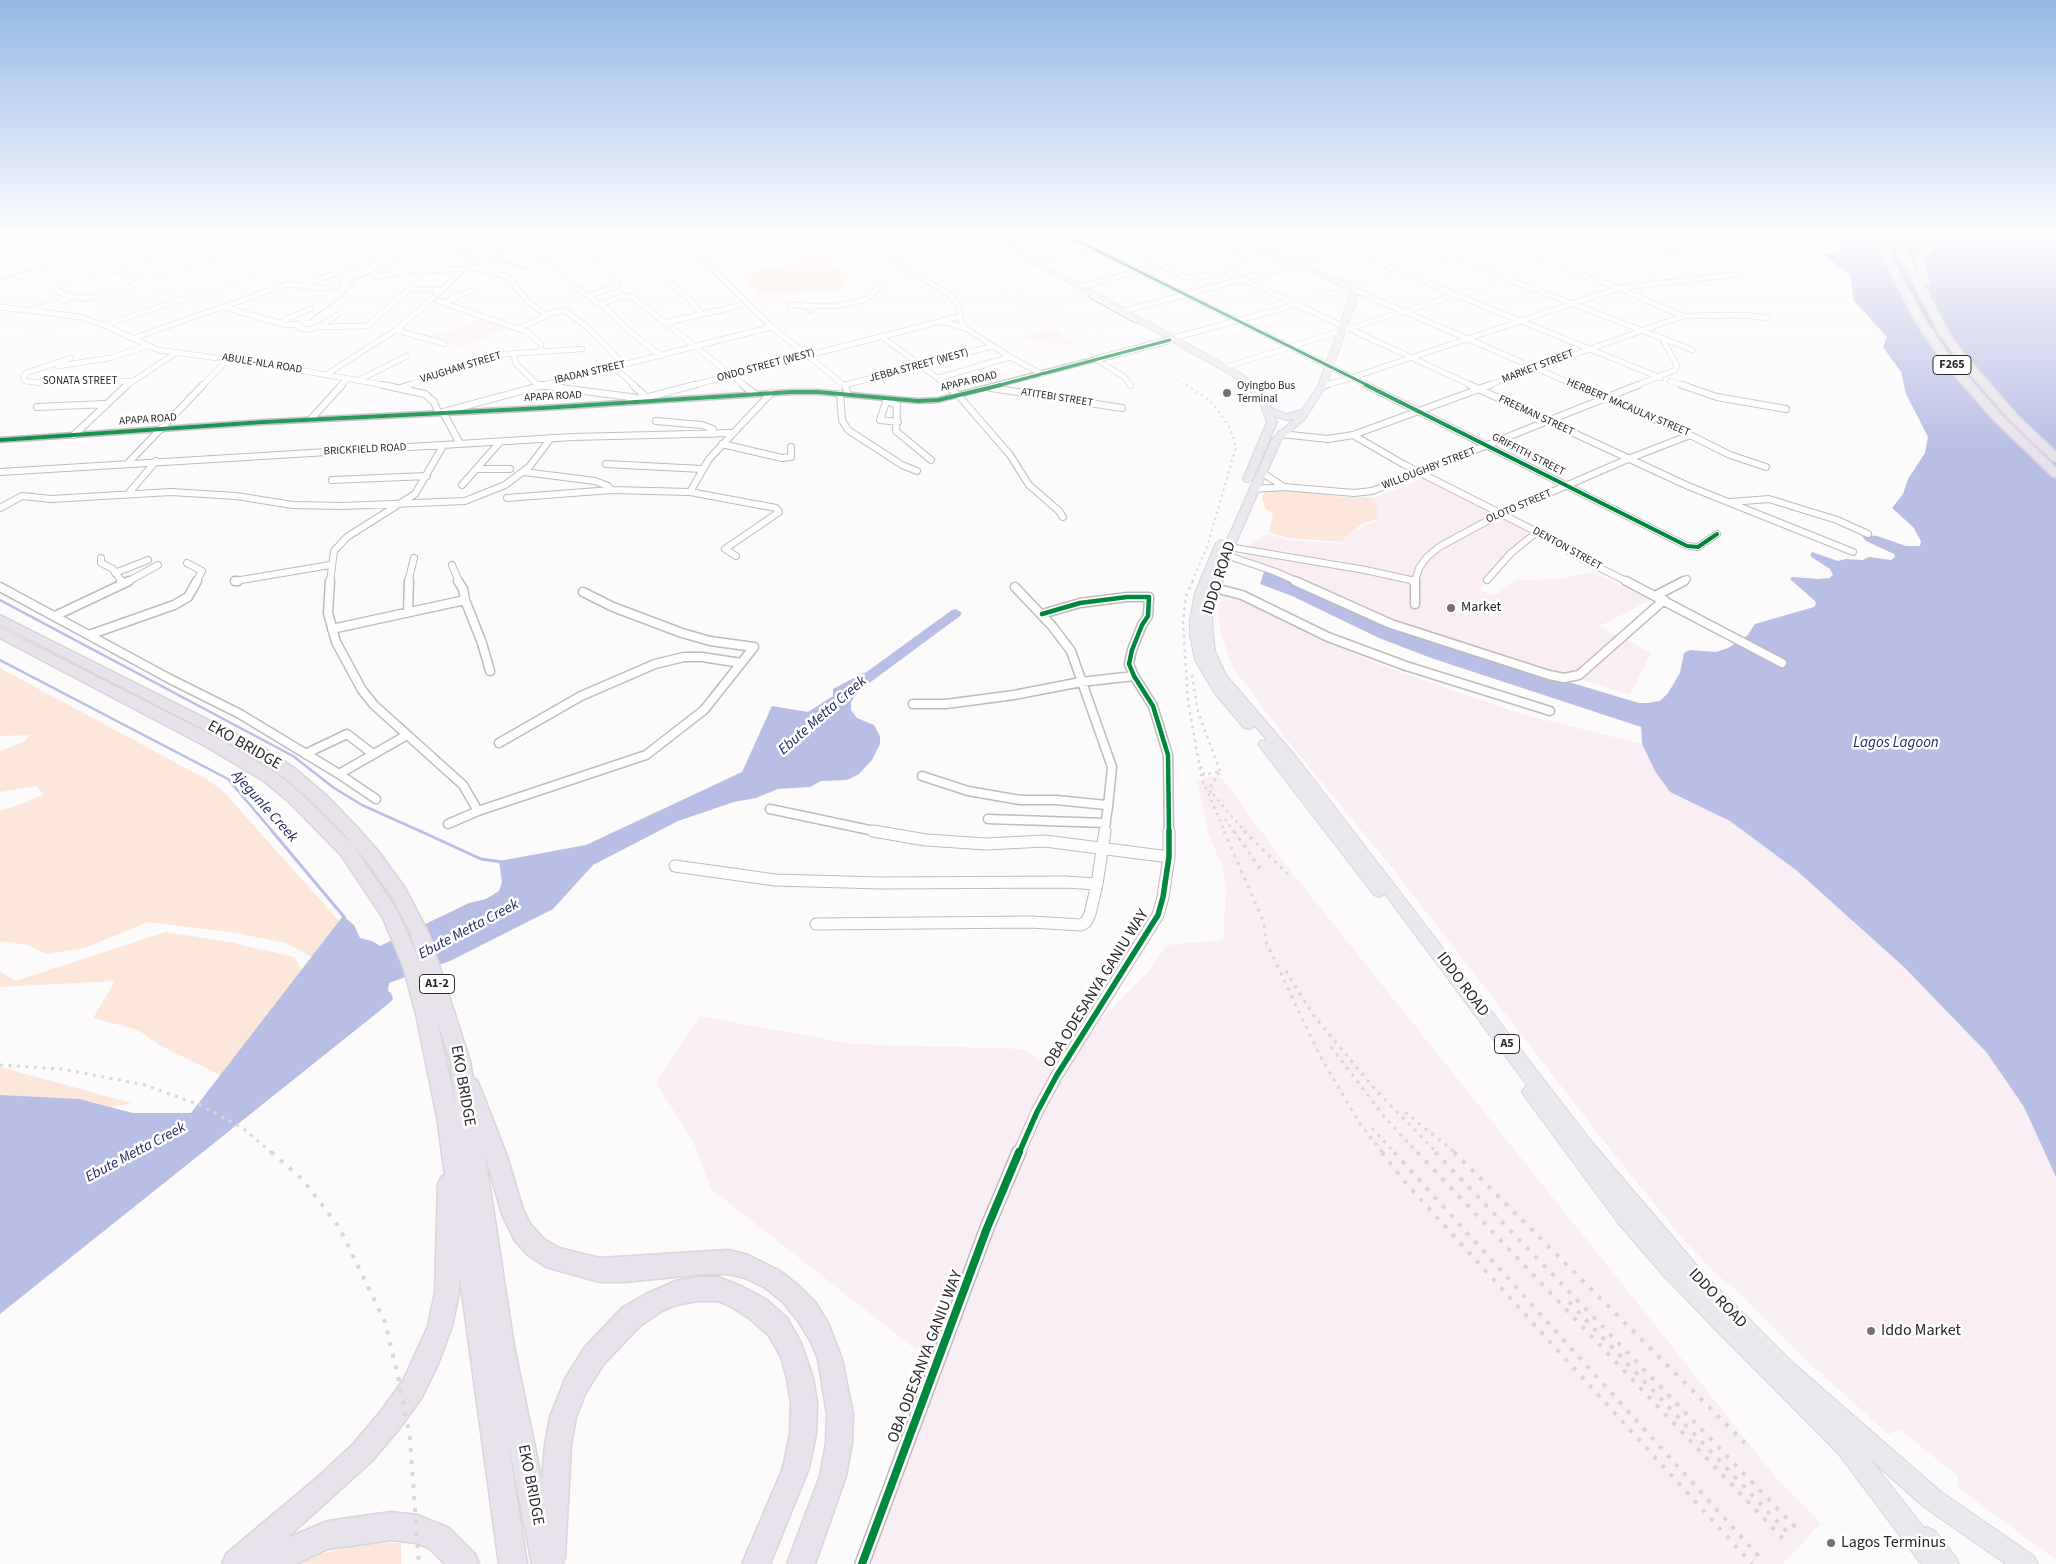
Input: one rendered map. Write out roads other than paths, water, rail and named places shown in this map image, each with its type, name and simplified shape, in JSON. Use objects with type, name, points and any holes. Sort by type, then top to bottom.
[{"type":"highway","points":[[1113,306],[1226,368],[1262,397],[1277,423]]},
{"type":"highway","points":[[1277,423],[1302,417],[1322,386],[1351,306]]},
{"type":"highway","name":"F265","points":[[1913,306],[1921,322],[1956,370],[1999,419],[2056,474]]},
{"type":"highway","name":"F265","points":[[1931,306],[1944,333],[1959,355],[2013,417],[2056,458]]},
{"type":"highway","points":[[1277,423],[1286,417],[1296,416],[1305,412]]},
{"type":"highway","name":"IDDO ROAD","points":[[1277,423],[1261,472],[1228,551],[1208,611],[1206,638],[1213,664],[1220,676],[1292,761],[1545,1095],[1655,1233],[1698,1282],[1784,1368],[1932,1499],[2026,1564]]},
{"type":"highway","name":"IDDO ROAD","points":[[1277,423],[1201,593],[1196,635],[1201,660],[1209,674],[1220,692],[1272,752],[1405,924],[1626,1217],[1670,1268],[1718,1318],[1845,1444],[1924,1547],[1934,1564]]},
{"type":"highway","name":"EKO BRIDGE","points":[[0,619],[258,752],[288,772],[321,800],[350,830],[373,857],[399,893],[420,934],[460,1061],[502,1346],[546,1564]]},
{"type":"highway","name":"EKO BRIDGE","points":[[0,632],[211,742],[263,773],[294,797],[347,850],[390,915],[412,966],[432,1041],[448,1117],[513,1564]]},
{"type":"highway","points":[[460,1061],[496,1156],[513,1214],[523,1233],[536,1247],[554,1259],[600,1270],[728,1262],[748,1267],[772,1279],[791,1294],[806,1312],[820,1334],[830,1359],[840,1414],[839,1444],[833,1476],[801,1564]]},
{"type":"highway","points":[[236,1564],[328,1485],[363,1452],[390,1420],[413,1388],[429,1355],[440,1326],[447,1293],[449,1258],[448,1117]]},
{"type":"highway","points":[[550,1564],[558,1445],[563,1417],[575,1386],[594,1356],[631,1317],[654,1302],[676,1293],[698,1289],[718,1289],[735,1295],[758,1309],[778,1327],[792,1352],[800,1378],[804,1402],[803,1434],[796,1468],[782,1506],[756,1564]]},
{"type":"highway","points":[[1845,1444],[1906,1513],[1947,1564]]},
{"type":"highway","points":[[271,1564],[294,1549],[328,1535],[391,1526],[416,1529],[438,1538],[465,1564]]},
{"type":"street","points":[[30,311],[44,306]]},
{"type":"street","points":[[104,325],[162,306]]},
{"type":"street","points":[[134,338],[226,306]]},
{"type":"street","points":[[223,307],[286,325],[297,324],[300,325],[298,327],[306,330],[318,327],[367,326],[391,306]]},
{"type":"street","points":[[327,374],[396,330],[427,306]]},
{"type":"street","points":[[455,306],[518,329],[537,339],[541,344],[541,350]]},
{"type":"street","points":[[533,306],[547,315]]},
{"type":"street","points":[[603,306],[628,330],[661,356]]},
{"type":"street","points":[[642,306],[755,394]]},
{"type":"street","points":[[695,306],[702,314]]},
{"type":"street","points":[[664,324],[738,306]]},
{"type":"street","points":[[750,306],[772,327],[845,385],[842,420],[848,430],[902,465],[917,471]]},
{"type":"street","points":[[797,306],[811,308],[837,306]]},
{"type":"street","points":[[958,306],[965,328]]},
{"type":"street","points":[[1113,306],[1120,310],[1137,306]]},
{"type":"street","name":"GRIFFITH STREET","points":[[1207,306],[1291,346],[1351,378],[1421,410],[1687,546],[1698,547],[1717,534]]},
{"type":"street","points":[[1172,339],[1288,306]]},
{"type":"street","name":"FREEMAN STREET","points":[[1299,306],[1344,329],[1412,358],[1688,486],[1853,552]]},
{"type":"street","name":"HERBERT MACAULAY STREET","points":[[1391,306],[1690,435],[1730,455],[1766,467]]},
{"type":"street","points":[[1226,368],[1344,329],[1424,306]]},
{"type":"street","points":[[1486,306],[1665,379],[1717,397],[1786,409]]},
{"type":"street","points":[[1322,386],[1412,358],[1562,306]]},
{"type":"street","points":[[1579,306],[1693,350]]},
{"type":"street","points":[[1660,306],[1683,316]]},
{"type":"street","name":"ABULE-NLA ROAD","points":[[0,307],[82,318],[104,325],[158,350],[327,374],[400,388],[425,394],[441,412]]},
{"type":"street","points":[[278,322],[310,310]]},
{"type":"street","points":[[518,329],[562,310],[587,327],[624,364]]},
{"type":"street","points":[[318,327],[337,315]]},
{"type":"street","name":"MARKET STREET","points":[[1277,423],[1328,439],[1353,434],[1480,390],[1638,329],[1683,316],[1745,315],[1768,318]]},
{"type":"street","name":"ONDO STREET (WEST)","points":[[628,402],[961,316]]},
{"type":"street","points":[[941,320],[954,326],[965,328],[1010,357],[1042,374]]},
{"type":"street","name":"IBADAN STREET","points":[[441,412],[538,385],[772,327]]},
{"type":"street","points":[[396,330],[445,344]]},
{"type":"street","points":[[880,336],[921,365],[959,396],[1010,455],[1029,485],[1059,511],[1063,517]]},
{"type":"street","points":[[1172,339],[1240,381],[1258,397],[1277,423]]},
{"type":"street","name":"APAPA ROAD","points":[[0,440],[311,419],[810,391],[887,400],[934,400],[991,388],[1172,339]]},
{"type":"street","name":"WILLOUGHBY STREET","points":[[1253,489],[1284,487],[1354,493],[1372,491],[1422,473],[1548,421],[1665,379],[1675,370],[1677,365],[1664,342],[1667,340]]},
{"type":"street","points":[[55,367],[110,358],[148,346]]},
{"type":"street","name":"JEBBA STREET (WEST)","points":[[845,385],[993,346]]},
{"type":"street","name":"VAUGHAM STREET","points":[[400,388],[472,363],[513,353],[582,349]]},
{"type":"street","points":[[74,435],[105,404],[132,381],[177,352]]},
{"type":"street","points":[[513,353],[516,364],[538,385],[643,397]]},
{"type":"street","points":[[358,381],[407,356]]},
{"type":"street","points":[[938,378],[1010,357]]},
{"type":"street","name":"SONATA STREET","points":[[71,358],[26,373],[23,376],[25,381],[41,383],[132,381]]},
{"type":"street","points":[[1099,358],[1124,377],[1131,386]]},
{"type":"street","points":[[128,463],[228,359]]},
{"type":"street","points":[[614,367],[643,397]]},
{"type":"street","points":[[311,419],[347,379]]},
{"type":"street","name":"ATITEBI STREET","points":[[991,388],[1122,408]]},
{"type":"street","points":[[690,492],[702,469],[731,433],[771,393]]},
{"type":"street","points":[[898,422],[880,420],[887,400],[897,405],[898,422],[896,431],[931,460]]},
{"type":"street","points":[[37,407],[105,404]]},
{"type":"street","points":[[441,412],[460,444]]},
{"type":"street","points":[[656,420],[702,425],[713,429],[713,434]]},
{"type":"street","name":"BRICKFIELD ROAD","points":[[0,472],[551,438],[731,433]]},
{"type":"street","name":"DENTON STREET","points":[[1353,434],[1422,473],[1537,532],[1555,544],[1782,663]]},
{"type":"street","name":"OLOTO STREET","points":[[1415,604],[1415,581],[1419,568],[1427,557],[1439,547],[1469,530],[1502,515],[1628,459],[1690,435]]},
{"type":"street","points":[[0,508],[22,496],[45,499],[192,492],[236,496],[293,505],[467,500],[505,486],[524,472],[538,457],[551,438]]},
{"type":"street","points":[[462,485],[500,442]]},
{"type":"street","points":[[722,444],[787,458],[791,457],[791,447]]},
{"type":"street","points":[[443,446],[418,491],[340,543],[334,551],[330,565],[328,613],[336,642],[362,690],[374,705],[463,785],[478,810]]},
{"type":"street","points":[[128,494],[156,461]]},
{"type":"street","points":[[606,464],[702,469]]},
{"type":"street","points":[[477,469],[510,469]]},
{"type":"street","points":[[524,472],[576,478],[610,488]]},
{"type":"street","points":[[1261,472],[1284,487]]},
{"type":"street","points":[[332,480],[427,476]]},
{"type":"street","points":[[507,498],[610,488],[690,492],[772,506],[779,511],[725,548],[727,552],[736,556]]},
{"type":"street","points":[[1731,502],[1769,499],[1822,515],[1868,534]]},
{"type":"street","points":[[1855,528],[1861,522]]},
{"type":"street","points":[[1487,580],[1511,553],[1537,532]]},
{"type":"street","points":[[1228,551],[1365,570],[1415,581]]},
{"type":"street","points":[[1228,551],[1391,624],[1548,675],[1564,678],[1578,675],[1664,600]]},
{"type":"street","points":[[101,558],[101,563],[112,569],[123,583]]},
{"type":"street","points":[[408,612],[408,582],[414,558]]},
{"type":"street","points":[[115,573],[148,560]]},
{"type":"street","points":[[89,635],[174,605],[188,597],[202,571],[187,563]]},
{"type":"street","points":[[55,616],[158,564]]},
{"type":"street","points":[[235,581],[330,565]]},
{"type":"street","points":[[452,565],[463,589],[465,600],[482,643],[490,671]]},
{"type":"street","points":[[1655,596],[1687,579]]},
{"type":"street","points":[[816,924],[1031,922],[1081,925],[1086,922],[1090,914],[1097,884],[1112,767],[1071,651],[1042,614],[1015,586]]},
{"type":"street","points":[[0,587],[240,714],[376,799]]},
{"type":"street","points":[[1215,588],[1242,595],[1328,637],[1397,663],[1498,696],[1550,710]]},
{"type":"street","points":[[448,824],[478,810],[651,752],[704,710],[754,647],[710,641],[682,634],[613,607],[583,592]]},
{"type":"street","points":[[914,704],[946,704],[1014,695],[1132,672],[1132,650],[1142,625],[1148,616],[1149,597],[1126,597],[1080,603],[1042,614]]},
{"type":"street","points":[[332,629],[465,600]]},
{"type":"street","points":[[499,743],[580,696],[655,664],[684,657],[702,656],[741,663]]},
{"type":"street","name":"OBA ODESANYA GANIU WAY","points":[[862,1564],[984,1237],[1037,1112],[1158,915],[1163,897],[1169,856],[1168,755],[1153,706],[1132,672]]},
{"type":"street","points":[[305,754],[347,734],[373,754]]},
{"type":"street","points":[[338,774],[407,735]]},
{"type":"street","points":[[922,776],[968,790],[1020,800],[1071,801],[1108,806]]},
{"type":"street","points":[[770,809],[891,835],[926,840],[986,844],[1045,841],[1102,846],[1169,856]]},
{"type":"street","points":[[988,819],[1106,824]]},
{"type":"street","points":[[675,866],[775,880],[880,883],[1065,882],[1097,884]]},
{"type":"water","name":"Lagos Lagoon","points":[[1859,306],[2056,306],[2056,1177],[2024,1107],[1987,1053],[1904,967],[1796,870],[1730,821],[1670,792],[1655,771],[1642,744],[1641,727],[1431,658],[1379,638],[1292,596],[1260,584],[1265,569],[1482,656],[1639,703],[1660,701],[1668,693],[1680,673],[1684,653],[1690,650],[1716,652],[1728,648],[1747,636],[1755,624],[1814,607],[1815,601],[1790,579],[1792,577],[1829,578],[1833,575],[1830,569],[1810,555],[1812,552],[1838,561],[1846,559],[1863,560],[1869,557],[1891,560],[1895,557],[1894,554],[1866,541],[1862,536],[1865,535],[1877,536],[1906,546],[1920,546],[1921,541],[1913,527],[1892,508],[1903,494],[1908,479],[1925,453],[1928,437],[1906,394],[1901,372],[1883,347],[1887,337]]},
{"type":"water","points":[[865,672],[859,680],[857,693],[851,702],[851,710],[857,718],[874,725],[880,736],[880,744],[872,760],[859,774],[847,780],[821,781],[810,787],[778,789],[756,798],[734,802],[678,821],[593,865],[553,909],[450,961],[389,983],[388,991],[393,999],[387,1005],[0,1314],[0,1095],[79,1099],[133,1113],[191,1113],[343,916],[354,925],[360,938],[372,941],[380,946],[469,903],[486,899],[499,891],[502,882],[499,861],[586,845],[742,772],[772,706],[808,712],[833,696],[833,689]]},
{"type":"waterway","points":[[308,321],[328,306]]},
{"type":"waterway","points":[[0,600],[293,756],[334,788],[362,805],[422,832]]},
{"type":"waterway","name":"Ebute Metta Creek","points":[[844,695],[956,613]]},
{"type":"waterway","name":"Ajegunle Creek","points":[[0,660],[228,779],[273,832]]},
{"type":"waterway","name":"Ajegunle Creek","points":[[272,831],[345,918]]},
{"type":"waterway","points":[[420,831],[481,859],[502,862]]},
{"type":"railway","points":[[0,345],[121,306]]},
{"type":"railway","points":[[1020,306],[1065,335],[1097,347]]},
{"type":"railway","points":[[1042,306],[1116,353],[1188,386]]},
{"type":"railway","points":[[1055,306],[1065,313]]},
{"type":"railway","points":[[1101,335],[1134,354]]},
{"type":"railway","points":[[1186,385],[1209,400],[1220,413],[1231,430],[1236,447],[1207,547],[1192,582]]},
{"type":"railway","points":[[1193,581],[1186,596],[1183,622],[1188,702],[1202,779],[1225,832]]},
{"type":"railway","points":[[1192,675],[1198,712],[1220,771]]},
{"type":"railway","points":[[1201,766],[1204,775],[1220,771]]},
{"type":"railway","points":[[1212,795],[1209,789],[1220,771]]},
{"type":"railway","points":[[1213,794],[1245,832]]},
{"type":"railway","points":[[1225,819],[1234,832]]},
{"type":"railway","points":[[1224,831],[1264,923],[1266,942],[1320,1056],[1360,1124],[1383,1153]]},
{"type":"railway","points":[[1234,831],[1261,870]]},
{"type":"railway","points":[[1245,832],[1288,874]]},
{"type":"railway","points":[[1286,971],[1314,1016],[1374,1088],[1437,1153]]},
{"type":"railway","points":[[1331,1047],[1387,1120],[1418,1153]]},
{"type":"railway","points":[[0,1065],[62,1069],[145,1085],[200,1105],[244,1129],[272,1153]]},
{"type":"railway","points":[[1405,1112],[1456,1153]]},
{"type":"railway","points":[[1372,1128],[1395,1153]]},
{"type":"railway","points":[[271,1152],[302,1179],[339,1227],[385,1322],[399,1380],[410,1439],[419,1564]]},
{"type":"railway","points":[[1382,1152],[1403,1180],[1752,1564]]},
{"type":"railway","points":[[1394,1152],[1764,1562]]},
{"type":"railway","points":[[1417,1152],[1786,1542]]},
{"type":"railway","points":[[1435,1152],[1798,1530]]},
{"type":"railway","points":[[1454,1152],[1745,1443]]},
{"type":"railway","points":[[1569,1302],[1791,1536]]},
{"type":"place","name":"Oyingbo Bus Terminal","points":[[1227,393]]},
{"type":"place","name":"Market","points":[[1451,608]]},
{"type":"place","name":"Iddo Market","points":[[1871,1331]]},
{"type":"place","name":"Lagos Terminus","points":[[1831,1543]]}]
